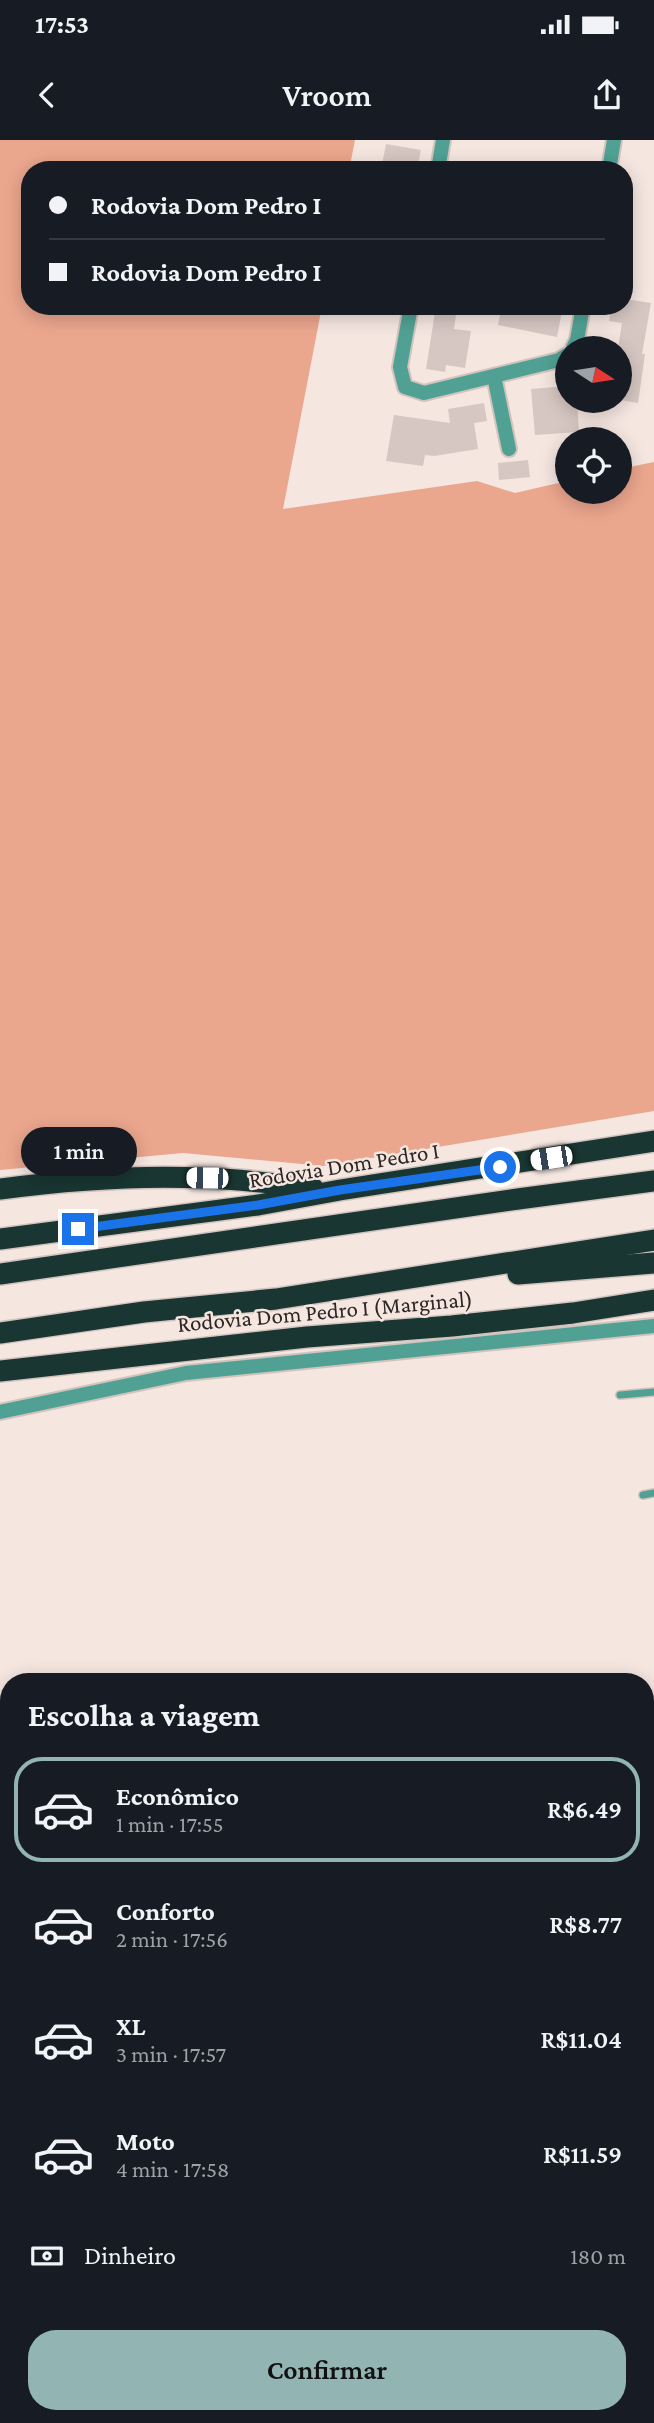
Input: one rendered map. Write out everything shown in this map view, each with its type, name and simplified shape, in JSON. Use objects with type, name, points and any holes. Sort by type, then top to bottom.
[{"type":"highway","name":"Rodovia Dom Pedro I","points":[[0,1239],[258,1205],[654,1141]]},
{"type":"highway","points":[[0,1189],[48,1183],[156,1177],[207,1178],[340,1190]]},
{"type":"highway","points":[[0,1274],[654,1181]]},
{"type":"highway","points":[[0,1333],[144,1312],[276,1299],[654,1240]]},
{"type":"highway","points":[[341,1289],[654,1263]]},
{"type":"highway","name":"Rodovia Dom Pedro I (Marginal)","points":[[0,1371],[307,1337],[573,1313],[654,1300]]},
{"type":"highway","points":[[0,1384],[114,1358]]},
{"type":"street","points":[[440,161],[443,140]]},
{"type":"street","points":[[610,161],[614,140]]},
{"type":"street","points":[[409,315],[400,367],[405,387],[424,393],[555,361]]},
{"type":"street","points":[[578,336],[581,315]]},
{"type":"street","points":[[494,376],[509,449]]},
{"type":"street","points":[[0,1412],[186,1373],[654,1325]]},
{"type":"lane","points":[[620,1395],[654,1392]]},
{"type":"lane","points":[[643,1495],[654,1493]]},
{"type":"shaded area","points":[[0,140],[355,140],[351,161],[21,161],[21,315],[320,315],[283,509],[477,481],[515,493],[555,484],[555,504],[632,504],[632,467],[654,462],[654,1111],[323,1166],[183,1153],[0,1170]]},
{"type":"building","points":[[386,144],[421,150],[419,161],[383,161]]},
{"type":"building","points":[[633,300],[651,303],[642,354],[645,354],[638,403],[632,402],[632,336],[620,336],[622,323],[609,321],[610,315],[633,315]]},
{"type":"building","points":[[435,315],[456,315],[454,329],[471,331],[465,368],[446,365],[445,372],[426,369]]},
{"type":"building","points":[[500,315],[561,315],[555,337],[498,325]]},
{"type":"building","points":[[555,387],[555,413],[578,413],[579,427],[555,427],[555,434],[535,435],[531,389]]},
{"type":"building","points":[[484,403],[487,421],[474,423],[478,449],[425,455],[423,466],[386,461],[394,415],[450,423],[448,409]]},
{"type":"building","points":[[528,460],[530,477],[499,480],[498,463]]},
{"type":"route","points":[[78,1229],[258,1205],[500,1167]]}]
